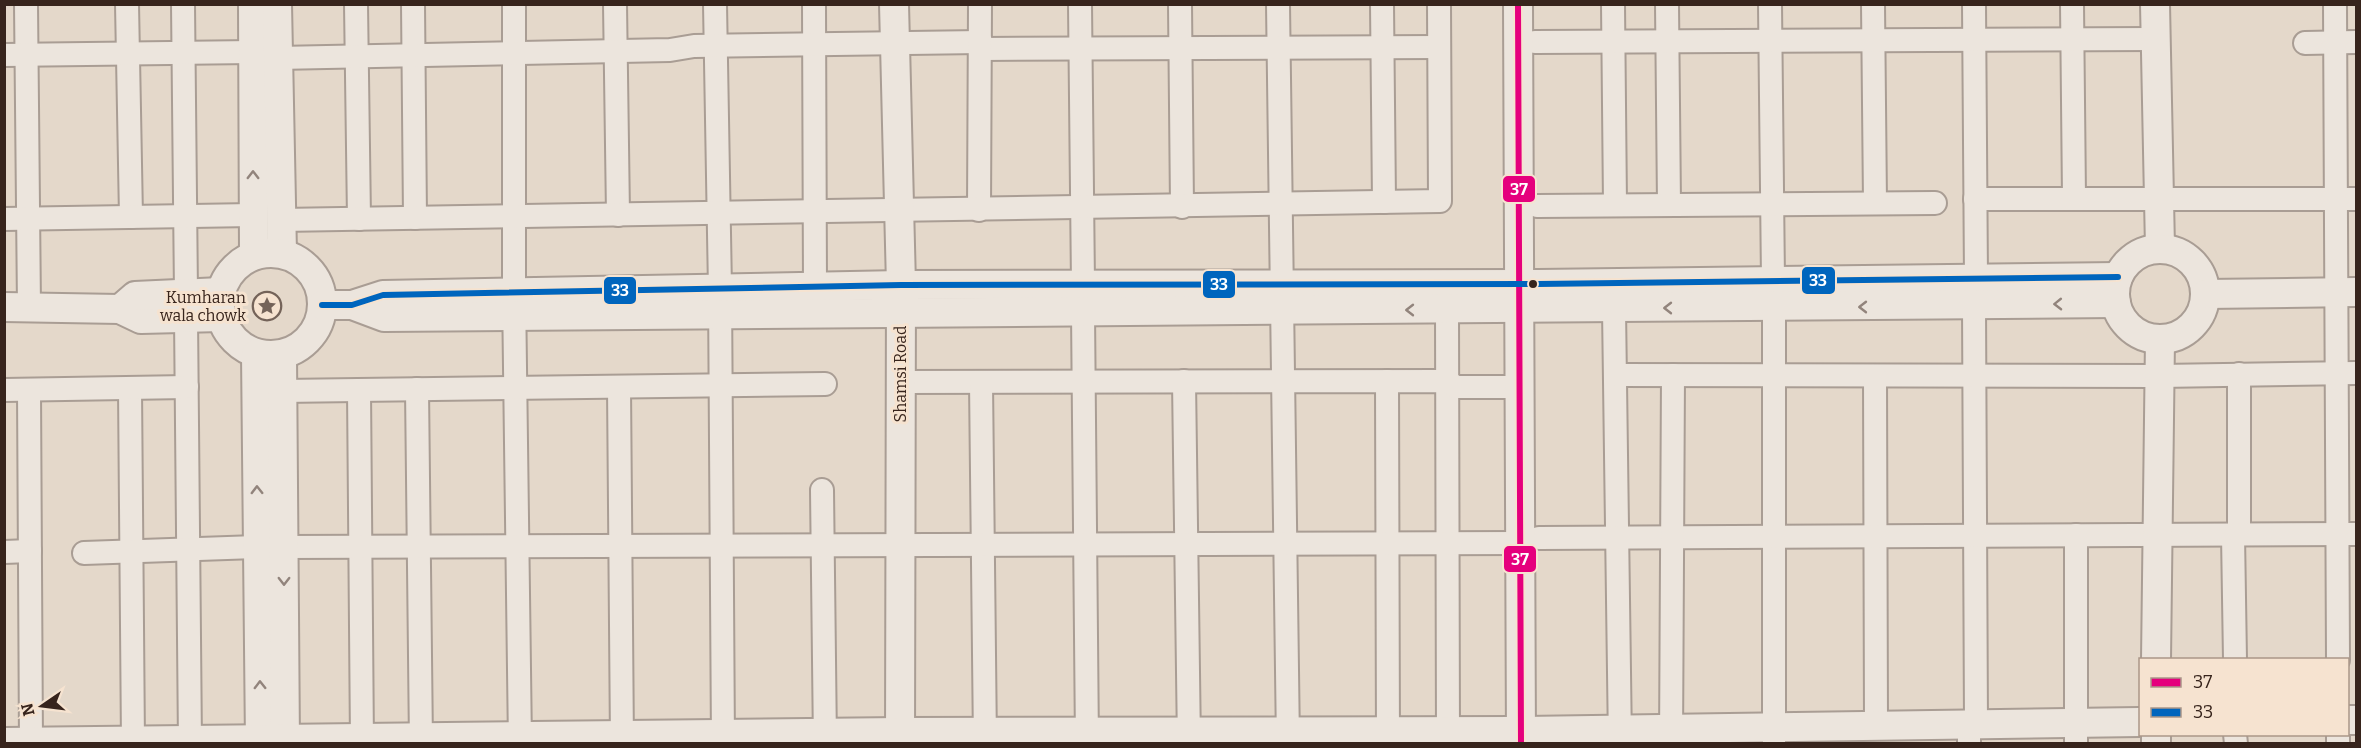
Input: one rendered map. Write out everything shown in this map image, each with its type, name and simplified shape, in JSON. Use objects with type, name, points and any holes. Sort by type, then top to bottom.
[{"type":"street","points":[[26,4],[15,55],[28,219],[17,308],[120,309],[141,319],[186,305],[221,305]]},
{"type":"street","points":[[127,4],[131,217]]},
{"type":"street","points":[[183,4],[190,742]]},
{"type":"street","points":[[253,4],[266,55]]},
{"type":"street","points":[[268,254],[266,55],[277,4]]},
{"type":"street","points":[[356,4],[359,219]]},
{"type":"street","points":[[413,4],[415,218]]},
{"type":"street","points":[[514,4],[516,217],[514,304],[520,740]]},
{"type":"street","points":[[615,4],[618,215]]},
{"type":"street","points":[[715,4],[721,386],[723,739]]},
{"type":"street","points":[[814,4],[815,288]]},
{"type":"street","name":"Shamsi Road","points":[[894,4],[897,211],[901,285],[900,738]]},
{"type":"street","points":[[979,210],[980,4]]},
{"type":"street","points":[[1080,4],[1087,738]]},
{"type":"street","points":[[1180,4],[1182,207]]},
{"type":"street","points":[[1278,4],[1288,738]]},
{"type":"street","points":[[1382,4],[1384,202]]},
{"type":"street","points":[[4,219],[185,216],[359,219],[1280,206],[1440,201],[1439,4]]},
{"type":"street","points":[[1518,4],[1529,297],[1531,737]]},
{"type":"street","points":[[1530,540],[1521,387],[1537,206],[1535,4]]},
{"type":"street","points":[[1613,4],[1615,205]]},
{"type":"street","points":[[1667,4],[1669,205]]},
{"type":"street","points":[[1770,4],[1774,375],[1774,735]]},
{"type":"street","points":[[1873,4],[1875,203]]},
{"type":"street","points":[[1972,731],[1975,536],[1974,4]]},
{"type":"street","points":[[2072,4],[2074,198]]},
{"type":"street","points":[[2155,4],[2160,249]]},
{"type":"street","points":[[2335,4],[2346,42],[2347,534],[2338,658]]},
{"type":"street","points":[[1535,42],[2155,39]]},
{"type":"street","points":[[2305,43],[2346,42]]},
{"type":"street","points":[[15,55],[183,52],[357,57],[895,43],[1081,48],[1439,47]]},
{"type":"street","points":[[1975,199],[2158,197],[2346,199]]},
{"type":"street","points":[[1537,206],[1935,203]]},
{"type":"street","points":[[2160,249],[2178,252],[2190,259],[2199,270],[2206,294],[2203,310],[2192,326],[2176,336],[2160,339],[2137,333],[2126,323],[2117,290],[2124,266],[2135,255],[2160,249]]},
{"type":"street","points":[[268,254],[306,266],[321,291],[322,305],[319,322],[311,337],[298,348],[269,354],[234,340],[221,305],[225,279],[237,264],[268,254]]},
{"type":"street","points":[[720,302],[815,288],[901,285],[1083,298],[1529,297],[2117,290]]},
{"type":"street","points":[[2206,294],[2346,292]]},
{"type":"street","points":[[1281,298],[1448,310],[1529,297],[1614,309],[1773,294]]},
{"type":"street","points":[[322,305],[352,305],[383,295],[514,304],[720,302],[900,314],[1083,298]]},
{"type":"street","points":[[1614,309],[1620,736]]},
{"type":"street","points":[[1448,310],[1448,737]]},
{"type":"street","points":[[2157,658],[2160,339]]},
{"type":"street","points":[[269,354],[282,391],[271,547]]},
{"type":"street","points":[[269,354],[273,742]]},
{"type":"street","points":[[1615,375],[2160,376],[2347,373]]},
{"type":"street","points":[[2235,658],[2239,374]]},
{"type":"street","points":[[1671,736],[1673,375]]},
{"type":"street","points":[[1871,732],[1875,376]]},
{"type":"street","points":[[1184,381],[1189,738]]},
{"type":"street","points":[[1387,381],[1388,737]]},
{"type":"street","points":[[900,382],[1447,381],[1456,387],[1521,387]]},
{"type":"street","points":[[981,382],[985,738]]},
{"type":"street","points":[[282,391],[825,384]]},
{"type":"street","points":[[4,390],[187,387]]},
{"type":"street","points":[[619,387],[622,739]]},
{"type":"street","points":[[130,388],[133,742]]},
{"type":"street","points":[[417,389],[421,741]]},
{"type":"street","points":[[29,390],[30,551],[22,742],[1531,737],[1972,731],[2076,733],[2139,722]]},
{"type":"street","points":[[359,390],[362,741]]},
{"type":"street","points":[[822,490],[825,738]]},
{"type":"street","points":[[84,553],[271,547],[1447,543],[1618,537],[2347,534]]},
{"type":"street","points":[[2076,535],[2076,733]]},
{"type":"street","points":[[4,552],[30,551]]},
{"type":"transit line","name":"37","points":[[1518,4],[1521,744]]},
{"type":"transit line","name":"33","points":[[322,305],[352,305],[383,295],[901,285],[1538,284],[2118,277]]},
{"type":"place","name":"Kumharan wala chowk","points":[[267,306]]}]
